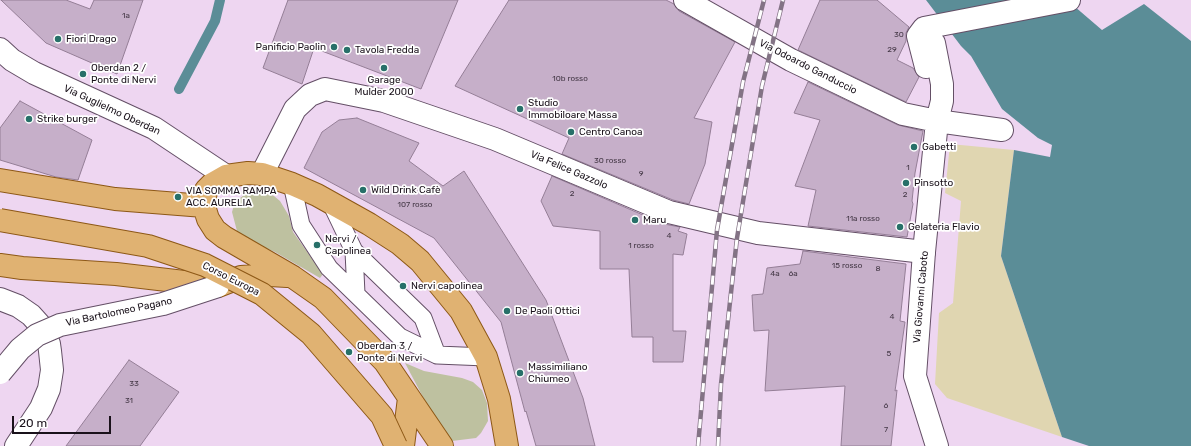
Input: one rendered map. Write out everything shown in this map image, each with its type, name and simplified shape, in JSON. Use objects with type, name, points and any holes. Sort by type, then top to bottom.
[{"type":"main road","points":[[442,446],[385,362],[323,298],[293,277],[224,237],[215,230],[200,205],[206,190],[218,179],[218,171],[262,174],[292,184],[331,203],[375,228],[400,244],[420,260],[461,311],[486,357],[499,399],[507,446]]},
{"type":"main road","points":[[0,180],[115,199],[200,205]]},
{"type":"main road","name":"Corso Europa","points":[[0,220],[148,246],[205,265],[262,294],[311,334],[382,416],[396,446]]},
{"type":"main road","points":[[0,264],[22,268],[116,274],[218,286],[241,277],[270,274],[293,277]]},
{"type":"main road","points":[[403,446],[409,398]]},
{"type":"street","name":"Via Odoardo Ganduccio","points":[[685,0],[790,60],[903,114],[937,121],[1002,130]]},
{"type":"street","name":"Via Giovanni Caboto","points":[[937,446],[915,376],[924,252],[937,121],[918,36],[929,36],[1069,0]]},
{"type":"street","name":"Via Guglielmo Oberdan","points":[[0,49],[12,60],[34,73],[107,108],[154,128],[218,171]]},
{"type":"street","name":"Via Felice Gazzolo","points":[[262,174],[295,109],[310,95],[325,89],[384,101],[495,139],[669,212],[758,233],[924,252]]},
{"type":"street","name":"Via Bartolomeo Pagano","points":[[0,373],[20,349],[38,335],[60,325],[163,304],[218,286]]},
{"type":"street","points":[[0,299],[18,306],[31,315],[40,326],[49,344],[50,351],[52,370],[49,389],[41,408],[16,446]]},
{"type":"lane","points":[[292,184],[301,225],[329,268],[400,337],[437,355],[486,357]]},
{"type":"lane","points":[[331,203],[354,251],[423,318],[437,355]]},
{"type":"lane","points":[[354,251],[356,294]]},
{"type":"shaded area","points":[[926,0],[1067,0],[1102,30],[1144,4],[1191,41],[1191,446],[1089,446],[1062,437],[1001,256],[1014,150],[1050,157],[1052,145],[1038,138],[1002,109],[971,56],[961,46]]},
{"type":"shaded area","points":[[256,191],[274,196],[280,201],[289,216],[293,232],[323,274],[320,278],[275,252],[241,237],[237,231],[232,212],[235,202],[248,192]]},
{"type":"shaded area","points":[[405,363],[424,371],[462,378],[473,382],[482,390],[487,403],[488,421],[481,433],[476,438],[452,441],[443,435]]},
{"type":"sand","points":[[950,144],[1014,150],[1001,256],[1062,437],[947,398],[935,384],[939,313],[953,303],[961,201],[945,193]]},
{"type":"building","points":[[1,0],[66,0],[90,9],[94,0],[143,0],[117,74],[46,43]]},
{"type":"building","points":[[288,0],[458,0],[421,89],[314,48],[302,84],[263,68]]},
{"type":"building","points":[[509,0],[666,0],[674,4],[679,11],[735,42],[694,118],[712,122],[705,164],[689,204],[673,200],[562,154],[569,138],[455,86]]},
{"type":"building","points":[[820,0],[877,0],[909,27],[906,33],[906,41],[897,60],[913,68],[919,77],[906,102],[798,50]]},
{"type":"building","points":[[808,82],[898,125],[923,131],[915,173],[913,204],[907,237],[808,226],[816,190],[795,186],[820,120],[794,113]]},
{"type":"building","points":[[20,101],[92,140],[78,180],[56,177],[0,160],[0,128]]},
{"type":"building","points":[[357,118],[419,143],[409,161],[443,186],[464,171],[546,300],[583,398],[595,446],[536,446],[526,411],[525,412],[501,322],[434,238],[304,168],[322,132],[339,120]]},
{"type":"building","points":[[552,176],[664,224],[680,227],[678,231],[687,234],[683,255],[673,254],[673,331],[686,331],[683,362],[653,362],[653,337],[632,337],[629,269],[600,269],[600,231],[553,226],[541,201]]},
{"type":"building","points":[[803,251],[906,264],[900,321],[905,322],[895,391],[897,390],[891,446],[841,446],[845,386],[765,391],[769,330],[754,331],[752,295],[763,294],[767,268],[800,264]]},
{"type":"building","points":[[129,360],[179,392],[140,446],[66,446]]},
{"type":"waterway","points":[[179,89],[215,21],[220,0]]},
{"type":"railway","points":[[698,446],[717,230],[743,82],[764,0]]},
{"type":"railway","points":[[718,446],[721,384],[737,238],[762,86],[783,0]]},
{"type":"place","name":"Fiori Drago","points":[[58,39]]},
{"type":"place","name":"Panificio Paolin","points":[[334,47]]},
{"type":"place","name":"Tavola Fredda","points":[[347,50]]},
{"type":"place","name":"Garage Mulder 2000","points":[[384,68]]},
{"type":"place","name":"Oberdan 2 / Ponte di Nervi","points":[[83,74]]},
{"type":"place","name":"Studio Immobiloare Massa","points":[[520,109]]},
{"type":"place","name":"Strike burger","points":[[29,119]]},
{"type":"place","name":"Centro Canoa","points":[[571,132]]},
{"type":"place","name":"Gabetti","points":[[914,147]]},
{"type":"place","name":"Pinsotto","points":[[906,183]]},
{"type":"place","name":"Wild Drink Cafè","points":[[363,190]]},
{"type":"place","name":"VIA SOMMA RAMPA ACC. AURELIA","points":[[178,197]]},
{"type":"place","name":"Maru","points":[[635,220]]},
{"type":"place","name":"Gelateria Flavio","points":[[900,227]]},
{"type":"place","name":"Nervi / Capolinea","points":[[317,245]]},
{"type":"place","name":"Nervi capolinea","points":[[403,286]]},
{"type":"place","name":"De Paoli Ottici","points":[[507,311]]},
{"type":"place","name":"Oberdan 3 / Ponte di Nervi","points":[[349,352]]},
{"type":"place","name":"Massimiliano Chiumeo","points":[[520,373]]}]
